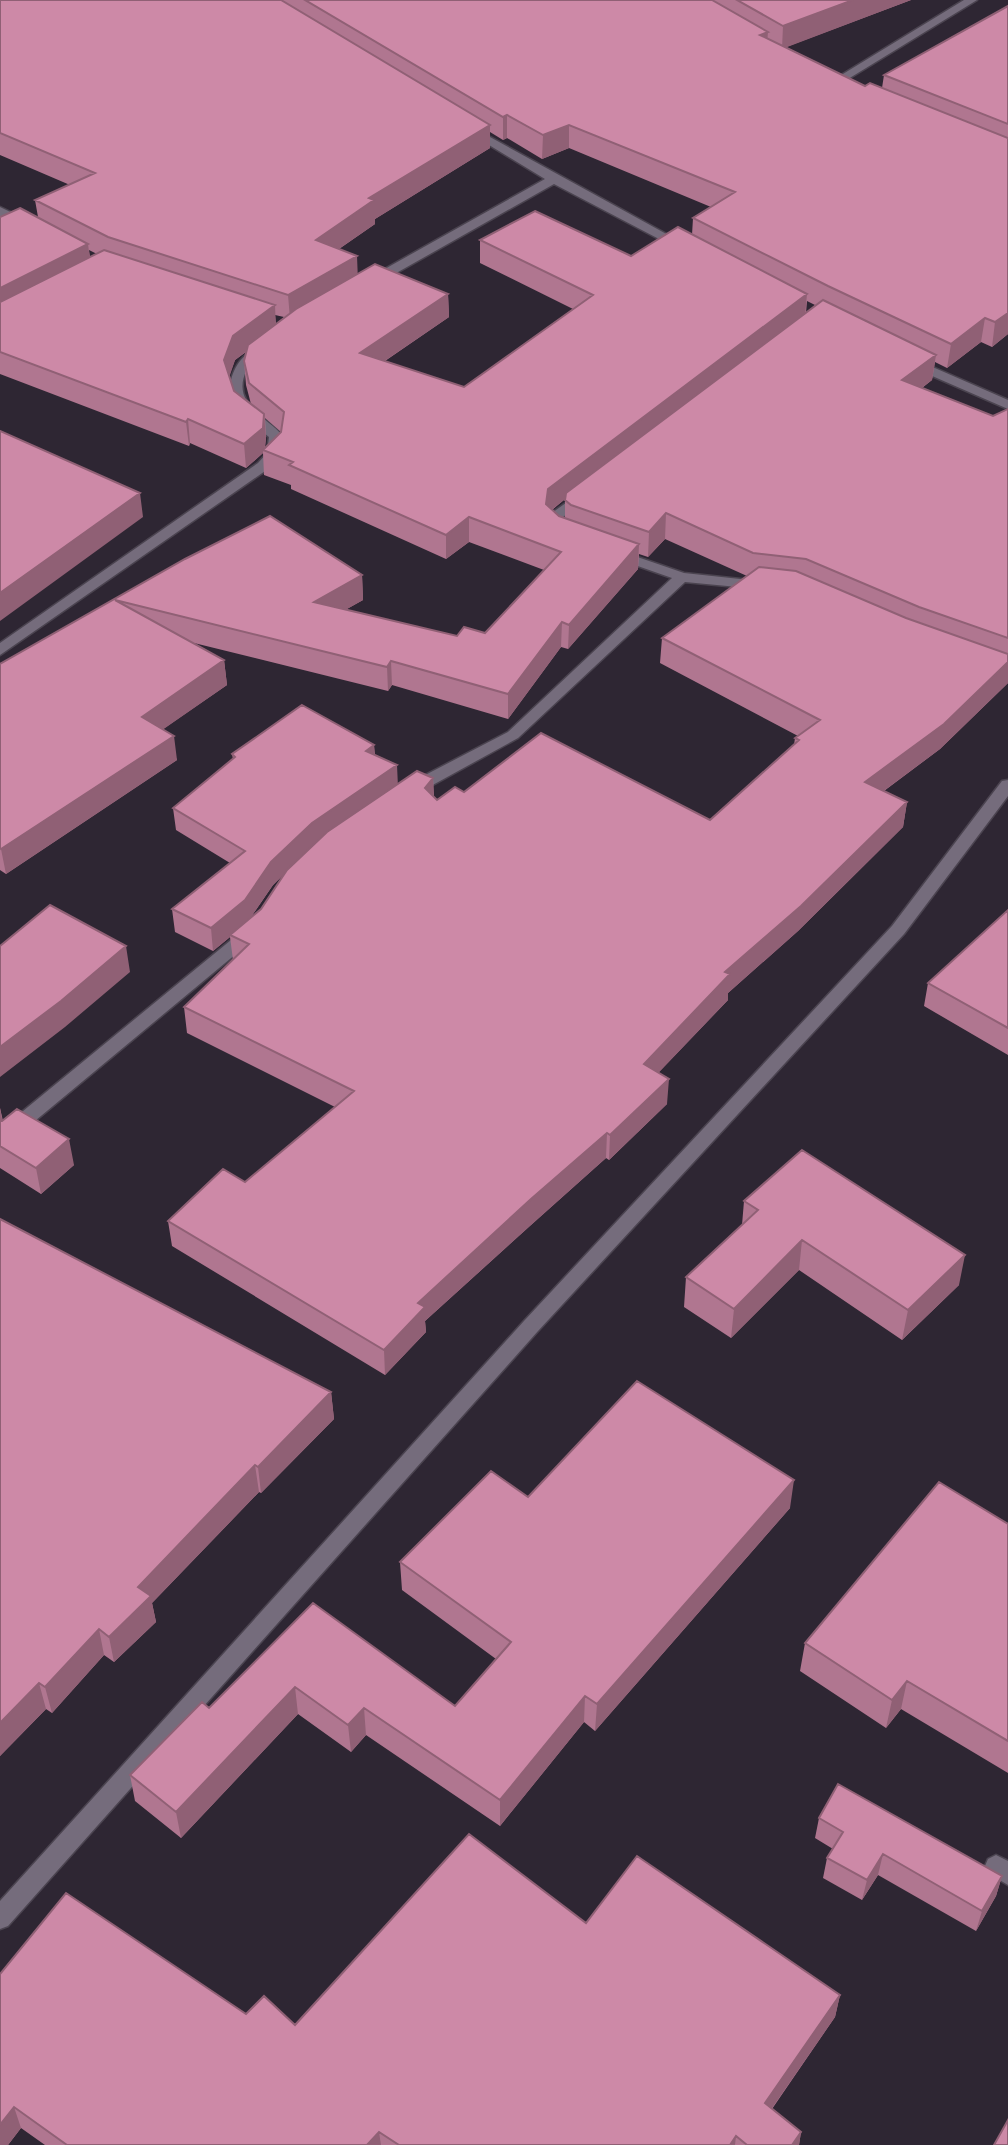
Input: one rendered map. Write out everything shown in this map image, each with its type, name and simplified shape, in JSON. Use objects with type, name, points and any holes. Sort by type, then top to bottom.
[{"type":"street","points":[[831,85],[972,0]]},
{"type":"street","points":[[820,79],[844,90]]},
{"type":"street","points":[[458,122],[554,179],[698,254]]},
{"type":"street","points":[[362,286],[554,179]]},
{"type":"street","points":[[0,211],[35,230]]},
{"type":"street","points":[[0,650],[230,489],[274,454],[276,436],[243,410],[236,385],[242,365],[271,342]]},
{"type":"street","points":[[905,358],[1008,405]]},
{"type":"street","points":[[577,540],[564,535],[555,527],[556,515],[600,482]]},
{"type":"street","points":[[603,549],[682,577],[772,587]]},
{"type":"street","points":[[399,797],[513,735],[682,577]]},
{"type":"street","points":[[0,1918],[531,1326],[898,930],[1008,785]]},
{"type":"street","points":[[0,1140],[255,929],[261,919]]},
{"type":"building","points":[[0,0],[281,0],[490,125],[369,198],[374,200],[316,240],[357,256],[288,295],[108,237],[35,200],[95,173],[0,133]]},
{"type":"building","points":[[305,0],[712,0],[768,32],[760,35],[865,86],[870,83],[1008,138],[1008,313],[995,322],[985,318],[951,344],[693,218],[735,192],[569,125],[543,135],[507,115],[503,117]]},
{"type":"building","points":[[737,0],[853,0],[783,26]]},
{"type":"building","points":[[1008,6],[1008,124],[884,75]]},
{"type":"building","points":[[20,208],[88,244],[0,288],[0,217]]},
{"type":"building","points":[[535,211],[631,256],[678,227],[807,294],[548,489],[546,504],[559,516],[639,544],[569,625],[562,622],[508,694],[391,661],[387,667],[115,600],[224,660],[142,717],[174,736],[1,849],[0,664],[185,559],[270,516],[362,575],[314,602],[457,636],[464,627],[485,633],[561,552],[469,517],[446,535],[289,465],[293,462],[263,450],[281,432],[284,412],[249,383],[244,361],[248,345],[296,309],[375,264],[448,294],[360,353],[464,387],[593,295],[480,240]]},
{"type":"building","points":[[104,250],[275,305],[233,336],[224,360],[234,391],[264,414],[263,428],[244,444],[188,419],[186,422],[0,352],[0,302]]},
{"type":"building","points":[[823,300],[936,355],[902,380],[993,416],[1008,409],[1008,638],[919,607],[806,559],[753,553],[666,513],[649,532],[571,505],[565,500],[566,493]]},
{"type":"building","points":[[0,431],[140,493],[0,593]]},
{"type":"building","points":[[759,567],[796,571],[906,618],[1008,654],[1008,662],[944,724],[865,782],[907,802],[801,906],[725,972],[730,974],[644,1064],[669,1079],[610,1135],[607,1133],[531,1199],[418,1303],[425,1307],[384,1350],[168,1221],[223,1169],[245,1182],[354,1091],[184,1007],[249,944],[230,935],[261,909],[287,870],[327,832],[417,771],[433,778],[425,788],[437,800],[455,787],[464,792],[541,733],[710,820],[799,740],[795,738],[820,720],[662,638]]},
{"type":"building","points":[[302,705],[374,745],[366,751],[397,765],[312,823],[271,862],[245,900],[211,928],[172,909],[245,851],[173,808],[235,757],[232,754]]},
{"type":"building","points":[[50,905],[126,946],[61,1001],[0,1047],[0,946]]},
{"type":"building","points":[[1008,910],[1008,1028],[928,983]]},
{"type":"building","points":[[17,1109],[69,1139],[36,1168],[0,1146],[0,1121]]},
{"type":"building","points":[[802,1150],[965,1255],[908,1310],[802,1240],[734,1309],[686,1277],[758,1210],[744,1201]]},
{"type":"building","points":[[0,1219],[331,1392],[258,1467],[255,1465],[138,1587],[151,1596],[109,1637],[99,1629],[45,1687],[39,1683],[0,1723]]},
{"type":"building","points":[[637,1381],[794,1480],[597,1704],[585,1696],[500,1800],[364,1708],[348,1725],[295,1687],[176,1812],[130,1775],[202,1702],[209,1708],[313,1603],[455,1706],[511,1642],[400,1562],[491,1471],[528,1497]]},
{"type":"building","points":[[939,1482],[1008,1524],[1008,1741],[907,1681],[892,1700],[805,1643]]},
{"type":"building","points":[[838,1784],[1002,1876],[982,1911],[883,1854],[867,1880],[827,1858],[843,1832],[819,1818]]},
{"type":"building","points":[[469,1834],[586,1923],[637,1856],[840,1995],[765,2103],[801,2132],[792,2145],[747,2145],[736,2136],[730,2145],[399,2145],[379,2132],[367,2145],[67,2145],[14,2107],[0,2125],[0,1974],[66,1893],[246,2014],[264,1996],[295,2025]]},
{"type":"building","points":[[1008,2120],[1008,2145],[994,2145]]}]
